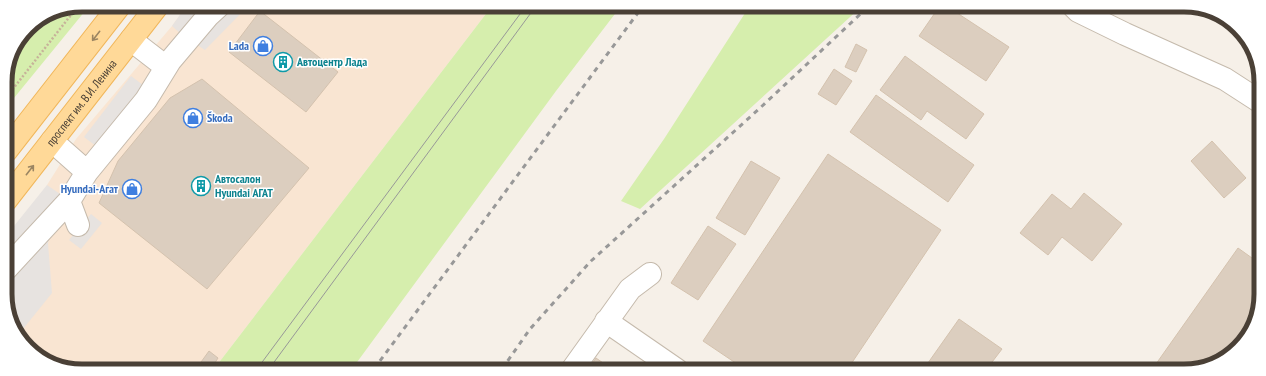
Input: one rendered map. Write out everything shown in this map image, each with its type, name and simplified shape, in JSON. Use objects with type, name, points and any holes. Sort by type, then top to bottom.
[{"type":"main road","points":[[12,143],[115,12]]},
{"type":"main road","name":"проспект им. В.И. Ленина","points":[[12,192],[153,12]]},
{"type":"street","points":[[12,263],[69,201],[87,172],[158,98],[166,67],[212,12]]},
{"type":"street","points":[[1080,12],[1225,79],[1254,98]]},
{"type":"street","points":[[131,40],[166,67]]},
{"type":"street","points":[[52,141],[87,172]]},
{"type":"street","points":[[69,201],[78,224]]},
{"type":"street","points":[[576,364],[630,289],[650,274]]},
{"type":"street","points":[[606,321],[668,364]]},
{"type":"path","points":[[12,90],[72,13]]},
{"type":"shaded area","points":[[182,12],[487,12],[218,364],[82,364],[64,362],[55,359],[36,347],[24,333],[19,325],[13,307],[12,298],[12,290],[47,185],[76,139],[172,26]]},
{"type":"shaded area","points":[[182,12],[242,12],[205,50],[182,35],[172,26]]},
{"type":"shaded area","points":[[131,76],[143,85],[96,146],[84,137]]},
{"type":"shaded area","points":[[47,185],[60,194],[48,243],[52,293],[22,330],[13,307],[12,298],[12,229]]},
{"type":"shaded area","points":[[91,214],[102,223],[81,249],[69,240]]},
{"type":"green space","points":[[84,12],[12,100],[12,78],[14,64],[21,47],[36,29],[47,21],[64,14]]},
{"type":"green space","points":[[487,12],[616,12],[556,91],[356,364],[218,364]]},
{"type":"green space","points":[[746,12],[856,12],[640,209],[621,201],[664,139]]},
{"type":"building","name":"Автоцентр Лада","points":[[259,12],[261,12],[338,72],[306,112],[229,52]]},
{"type":"building","points":[[936,12],[956,12],[1009,47],[986,81],[919,36]]},
{"type":"building","points":[[856,44],[867,50],[856,72],[845,67]]},
{"type":"building","points":[[905,56],[984,114],[966,139],[927,111],[921,120],[880,90]]},
{"type":"building","points":[[834,69],[852,81],[836,105],[818,94]]},
{"type":"building","name":"Автосалон Hyundai АГАТ","points":[[202,79],[309,168],[207,289],[99,203],[118,161],[170,98]]},
{"type":"building","points":[[876,95],[974,165],[948,202],[850,132]]},
{"type":"building","points":[[1212,141],[1246,178],[1224,198],[1191,161]]},
{"type":"building","points":[[828,154],[941,230],[851,364],[737,364],[703,341]]},
{"type":"building","points":[[751,161],[780,178],[745,235],[716,218]]},
{"type":"building","points":[[1084,193],[1122,224],[1092,261],[1062,237],[1048,255],[1020,233],[1052,194],[1071,209]]},
{"type":"building","points":[[708,226],[736,244],[698,300],[671,283]]},
{"type":"building","points":[[1238,248],[1254,259],[1254,294],[1252,312],[1247,325],[1237,340],[1219,355],[1197,363],[1156,364]]},
{"type":"building","points":[[959,319],[1002,349],[991,364],[927,364]]},
{"type":"building","points":[[209,351],[218,358],[214,364],[200,364]]},
{"type":"building","points":[[596,358],[604,364],[592,364]]},
{"type":"tram line","points":[[261,364],[522,12]]},
{"type":"tram line","points":[[273,364],[532,12]]},
{"type":"railway","points":[[378,364],[639,12]]},
{"type":"railway","points":[[506,364],[530,329],[591,261],[760,108],[863,12]]},
{"type":"place","name":"Lada","points":[[263,46]]},
{"type":"place","name":"Автоцентр Лада","points":[[283,62]]},
{"type":"place","name":"Škoda","points":[[193,118]]},
{"type":"place","name":"Автосалон Hyundai АГАТ","points":[[201,186]]},
{"type":"place","name":"Hyundai-Агат","points":[[132,189]]}]
